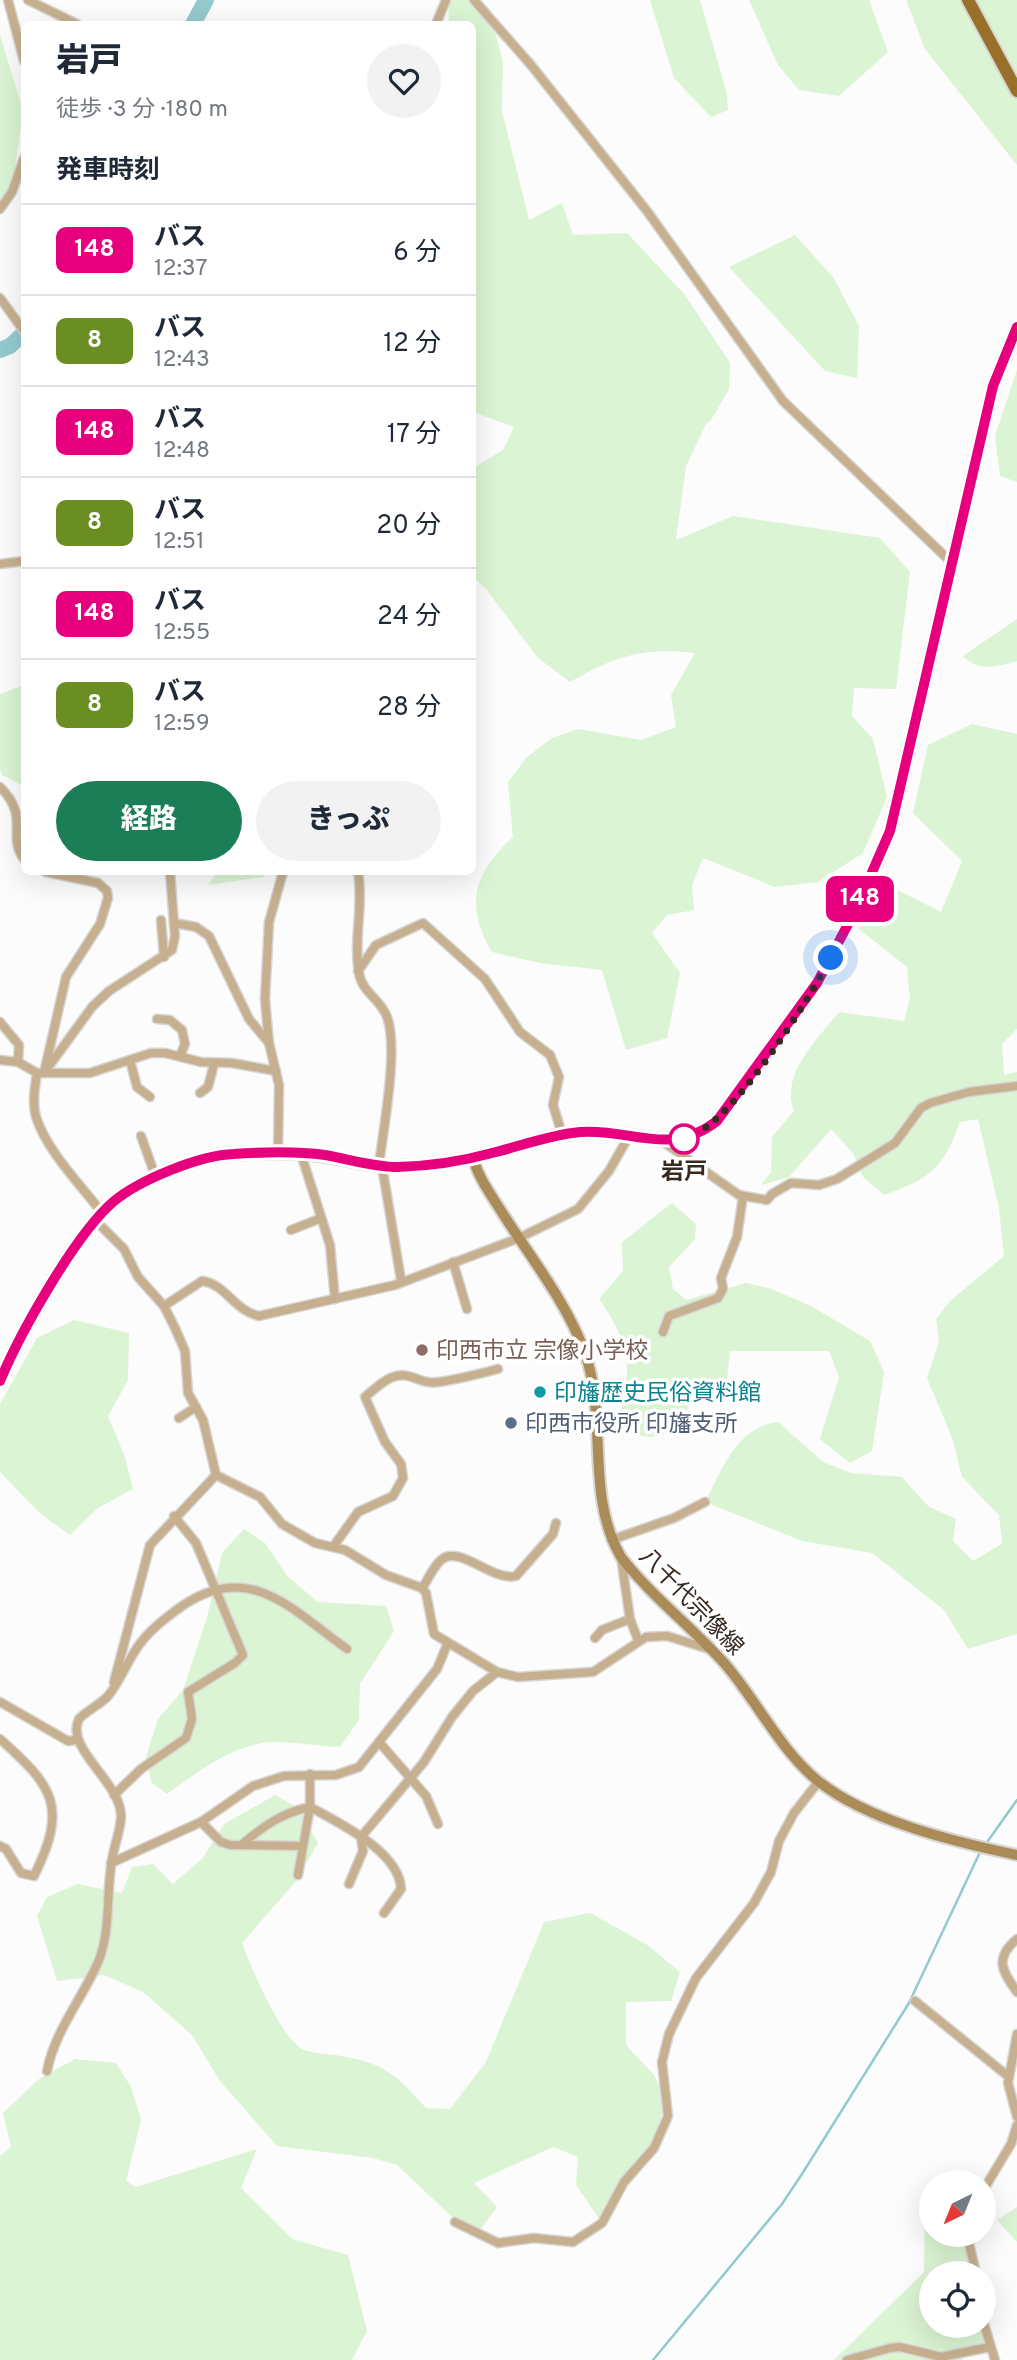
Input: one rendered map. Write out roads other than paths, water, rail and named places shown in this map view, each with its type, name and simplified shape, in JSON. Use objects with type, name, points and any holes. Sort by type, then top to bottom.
[{"type":"main road","points":[[968,0],[1017,91]]},
{"type":"main road","points":[[0,1381],[22,1333],[99,1216],[122,1195],[156,1178],[218,1154],[301,1154],[381,1166],[422,1165],[473,1157],[562,1134],[592,1131],[662,1141],[699,1134],[730,1105],[817,983],[856,909],[890,831],[993,386],[1017,327]]},
{"type":"main road","name":"八千代宗像線","points":[[473,1157],[485,1185],[570,1320],[586,1357],[603,1512],[611,1540],[621,1557],[712,1650],[819,1781],[852,1801],[905,1825],[940,1837],[1017,1854]]},
{"type":"street","points":[[8,0],[21,50]]},
{"type":"street","points":[[27,0],[71,21]]},
{"type":"street","points":[[437,21],[446,0]]},
{"type":"street","points":[[474,0],[531,65],[647,211],[783,401],[951,563]]},
{"type":"street","points":[[0,209],[12,192],[21,166]]},
{"type":"street","points":[[0,298],[21,327]]},
{"type":"street","points":[[0,564],[21,561]]},
{"type":"street","points":[[0,788],[18,811],[17,839],[21,850]]},
{"type":"street","points":[[60,875],[98,883],[107,891],[108,898],[100,924],[66,977],[40,1073],[34,1101],[36,1116],[99,1216],[124,1249],[138,1277],[163,1306],[185,1351],[187,1385],[208,1435],[216,1475]]},
{"type":"street","points":[[40,1073],[92,1007],[108,991],[164,957],[174,943],[170,875]]},
{"type":"street","points":[[278,1154],[279,1085],[269,1043],[265,999],[267,937],[282,875]]},
{"type":"street","points":[[358,875],[362,897],[358,971],[366,991],[383,1007],[391,1034],[381,1166],[401,1280]]},
{"type":"street","points":[[161,920],[164,957]]},
{"type":"street","points":[[174,923],[196,927],[209,936],[249,1019],[269,1043]]},
{"type":"street","points":[[358,971],[376,945],[423,923],[485,979],[520,1032],[550,1055],[559,1077],[553,1105],[562,1134]]},
{"type":"street","points":[[157,1019],[170,1020],[182,1030],[184,1044],[180,1056]]},
{"type":"street","points":[[0,1022],[19,1045],[18,1062]]},
{"type":"street","points":[[0,1060],[18,1062],[40,1073],[100,1072],[151,1053],[276,1071]]},
{"type":"street","points":[[130,1060],[137,1087],[149,1097]]},
{"type":"street","points":[[200,1093],[208,1087],[214,1064]]},
{"type":"street","points":[[662,1141],[743,1196],[766,1200],[791,1182],[827,1184],[895,1143],[921,1108],[930,1103],[969,1092],[1017,1086]]},
{"type":"street","points":[[141,1136],[156,1178]]},
{"type":"street","points":[[163,1306],[202,1281],[217,1286],[240,1310],[260,1316],[395,1284],[519,1238],[578,1209],[609,1171],[629,1136]]},
{"type":"street","points":[[301,1154],[319,1219],[330,1245],[335,1299]]},
{"type":"street","points":[[663,1332],[669,1316],[718,1298],[723,1289],[721,1278],[737,1237],[743,1196]]},
{"type":"street","points":[[291,1230],[319,1219]]},
{"type":"street","points":[[453,1262],[467,1309]]},
{"type":"street","points":[[333,1547],[358,1512],[393,1496],[401,1485],[401,1464],[386,1442],[365,1397],[383,1381],[399,1376],[408,1376],[421,1383],[438,1382],[498,1369]]},
{"type":"street","points":[[178,1418],[196,1407]]},
{"type":"street","points":[[216,1475],[226,1477],[260,1497],[282,1524],[315,1543],[345,1550],[386,1575],[422,1588],[428,1602],[430,1626],[434,1634],[447,1645],[497,1672],[518,1677],[593,1672],[638,1640],[667,1636],[712,1650]]},
{"type":"street","points":[[113,1689],[149,1545],[216,1475]]},
{"type":"street","points":[[611,1540],[674,1518],[705,1502]]},
{"type":"street","points":[[114,1795],[141,1769],[186,1738],[192,1728],[188,1698],[192,1688],[242,1658],[243,1652],[217,1587],[196,1543],[174,1516]]},
{"type":"street","points":[[422,1588],[441,1560],[455,1555],[502,1576],[516,1576],[553,1534],[556,1523]]},
{"type":"street","points":[[621,1557],[630,1619],[638,1640]]},
{"type":"street","points":[[47,2071],[55,2040],[71,2018],[101,1956],[111,1863],[121,1817],[114,1795],[77,1741],[75,1731],[79,1719],[113,1689],[129,1658],[150,1632],[190,1601],[217,1587],[241,1586],[260,1590],[347,1649]]},
{"type":"street","points":[[595,1638],[602,1630],[630,1619]]},
{"type":"street","points":[[111,1863],[201,1822],[253,1786],[284,1776],[349,1773],[359,1767],[437,1669],[447,1645]]},
{"type":"street","points":[[349,1884],[363,1851],[361,1837],[408,1777],[424,1762],[452,1717],[473,1691],[497,1672]]},
{"type":"street","points":[[0,1702],[68,1741],[77,1741]]},
{"type":"street","points":[[0,1739],[47,1787],[55,1821],[34,1876],[21,1873],[6,1849],[0,1846]]},
{"type":"street","points":[[379,1742],[426,1796],[438,1824]]},
{"type":"street","points":[[298,1875],[310,1807],[310,1774]]},
{"type":"street","points":[[455,2222],[498,2243],[534,2238],[573,2242],[602,2223],[624,2182],[654,2148],[668,2116],[662,2062],[669,2034],[696,1978],[754,1903],[771,1872],[779,1842],[794,1813],[819,1781]]},
{"type":"street","points":[[242,1845],[268,1822],[283,1814],[310,1807],[361,1837],[385,1858],[401,1881],[397,1899],[384,1913]]},
{"type":"street","points":[[201,1822],[221,1842],[302,1846]]},
{"type":"street","points":[[1017,1940],[1002,1955],[1001,1968],[1017,1992]]},
{"type":"street","points":[[915,2001],[1009,2077]]},
{"type":"street","points":[[1017,2034],[1008,2091],[1017,2117]]},
{"type":"street","points":[[995,2170],[1011,2144],[1017,2125]]},
{"type":"street","points":[[988,2338],[995,2360]]},
{"type":"street","points":[[847,2360],[900,2347],[941,2357],[990,2347]]},
{"type":"waterway","points":[[195,21],[206,0]]},
{"type":"waterway","points":[[0,350],[10,346],[21,336]]},
{"type":"waterway","points":[[985,1845],[1017,1800]]},
{"type":"waterway","points":[[653,2360],[782,2204],[802,2174],[909,2003],[981,1850]]},
{"type":"place","name":"岩戸","points":[[684,1139]]},
{"type":"place","name":"印西市立 宗像小学校","points":[[422,1350]]},
{"type":"place","name":"印旛歴史民俗資料館","points":[[540,1392]]},
{"type":"place","name":"印西市役所 印旛支所","points":[[511,1423]]}]
